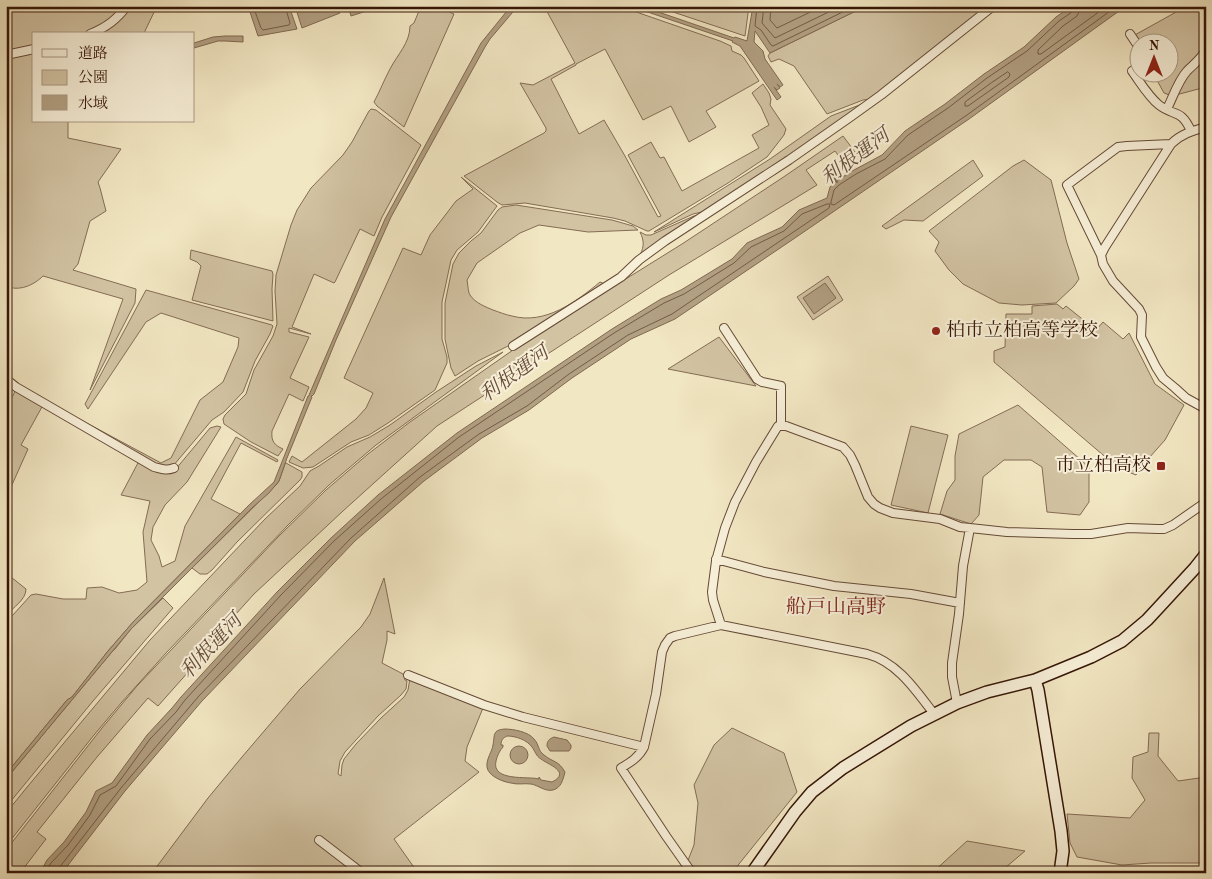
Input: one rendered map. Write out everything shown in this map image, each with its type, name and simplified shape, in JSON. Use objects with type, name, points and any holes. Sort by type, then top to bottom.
[{"type":"street","points":[[94,32],[107,26],[127,6]]},
{"type":"street","points":[[513,346],[621,277],[639,260],[665,241],[789,160],[889,89],[993,6]]},
{"type":"street","points":[[6,55],[32,49]]},
{"type":"street","points":[[1167,109],[1181,79],[1198,62],[1206,50]]},
{"type":"street","points":[[1140,82],[1160,106],[1182,116],[1190,131]]},
{"type":"street","points":[[1101,255],[1171,144],[1190,131],[1206,127]]},
{"type":"street","points":[[1171,144],[1118,147],[1068,185],[1101,255],[1103,264],[1113,281],[1139,308],[1142,315],[1141,337],[1156,367],[1163,378],[1186,398],[1206,409]]},
{"type":"street","points":[[724,328],[757,379],[781,386],[781,426]]},
{"type":"street","points":[[6,379],[154,467],[163,470],[174,468]]},
{"type":"street","points":[[721,625],[712,592],[716,559],[724,528],[736,502],[778,426],[786,426],[843,447],[855,465],[868,497],[880,508],[893,514],[940,519],[960,527],[1008,532],[1073,534],[1091,534],[1128,528],[1164,529],[1173,525],[1206,502]]},
{"type":"street","points":[[957,702],[952,677],[952,663],[963,566],[970,528]]},
{"type":"street","points":[[752,873],[795,812],[812,792],[843,768],[911,726],[957,702],[1035,680],[1091,657],[1122,641],[1147,620],[1206,554]]},
{"type":"street","points":[[716,559],[764,572],[834,586],[911,594],[960,603]]},
{"type":"street","points":[[692,873],[621,768],[635,759],[644,747],[656,694],[662,652],[670,638],[721,625],[875,656],[898,671],[934,714]]},
{"type":"street","points":[[408,675],[484,705],[523,717],[644,747]]},
{"type":"street","points":[[1035,680],[1061,831],[1063,851],[1060,873]]},
{"type":"street","points":[[319,840],[362,873]]},
{"type":"green space","points":[[6,6],[125,6],[120,14],[90,32],[32,32],[32,48],[6,54]]},
{"type":"green space","points":[[128,6],[157,6],[145,32],[96,32]]},
{"type":"green space","points":[[421,6],[436,6],[454,14],[404,127],[374,102],[390,69],[406,43],[410,26],[414,23]]},
{"type":"green space","points":[[544,6],[619,6],[720,41],[731,46],[732,51],[744,58],[759,81],[706,111],[716,127],[689,142],[671,106],[643,120],[605,49],[551,79],[579,134],[604,120],[658,217],[661,216],[628,155],[651,142],[660,158],[664,157],[682,191],[759,148],[752,135],[769,125],[752,93],[763,84],[771,99],[770,105],[786,129],[784,135],[767,157],[649,231],[613,218],[525,203],[502,205],[464,176],[546,131],[520,83],[533,85],[575,63]]},
{"type":"green space","points":[[655,6],[749,6],[745,36]]},
{"type":"green space","points":[[866,6],[989,6],[871,99],[863,100],[827,114],[794,66],[779,59],[771,62],[768,56],[770,53]]},
{"type":"green space","points":[[1187,6],[1206,6],[1206,87],[1172,96],[1164,93],[1158,82],[1180,82],[1180,32],[1140,32]]},
{"type":"green space","points":[[32,50],[32,122],[68,122],[68,138],[121,149],[98,182],[106,211],[90,221],[78,264],[73,270],[136,289],[135,303],[90,390],[123,299],[43,276],[26,287],[11,288],[6,286],[6,57]]},
{"type":"green space","points":[[862,104],[849,116],[706,211],[693,214],[654,232],[770,159],[831,116]]},
{"type":"green space","points":[[371,109],[376,110],[421,145],[382,217],[374,236],[360,229],[334,283],[314,274],[292,327],[311,334],[289,328],[289,332],[309,337],[290,378],[309,387],[303,401],[289,394],[272,431],[274,442],[283,449],[278,456],[251,442],[224,424],[223,419],[246,394],[254,370],[273,336],[277,324],[276,275],[297,210],[311,188],[343,155]]},
{"type":"green space","points":[[843,136],[858,156],[846,166],[835,151],[806,170],[817,185],[669,275],[437,426],[254,594],[158,706],[148,698],[97,757],[37,832],[46,839],[20,873],[6,873],[6,850],[137,686],[279,536],[326,490],[368,454],[410,422],[523,343],[682,244]]},
{"type":"green space","points":[[973,160],[983,176],[923,221],[904,220],[886,229],[882,226]]},
{"type":"green space","points":[[1024,160],[1051,180],[1067,243],[1079,279],[1056,303],[1022,305],[999,303],[963,284],[949,270],[935,251],[939,242],[929,231],[1013,166]]},
{"type":"green space","points":[[461,177],[497,206],[478,232],[457,250],[451,260],[442,302],[442,339],[447,363],[435,390],[369,435],[351,442],[313,467],[303,468],[289,462],[292,456],[302,462],[356,419],[366,408],[373,393],[344,378],[403,248],[421,255],[430,235],[456,201],[473,189]]},
{"type":"green space","points":[[516,205],[612,220],[633,226],[638,230],[588,232],[539,225],[520,233],[477,263],[467,280],[470,295],[484,306],[500,313],[524,318],[536,317],[559,310],[581,297],[600,282],[605,284],[514,343],[478,361],[455,376],[451,368],[445,339],[445,303],[453,264],[459,253],[481,233],[498,210],[502,207]]},
{"type":"green space","points":[[701,215],[638,258],[642,252],[643,245],[640,232],[651,235],[694,216]]},
{"type":"green space","points":[[191,250],[272,271],[273,321],[192,300],[201,266],[190,259]]},
{"type":"green space","points":[[828,276],[843,300],[813,320],[797,297]]},
{"type":"green space","points":[[146,290],[273,326],[255,361],[243,392],[224,412],[212,420],[173,466],[170,467],[151,463],[81,422],[81,420],[161,463],[171,458],[200,400],[223,382],[238,347],[239,338],[161,313],[146,322],[88,409],[85,404]]},
{"type":"green space","points":[[1057,304],[1063,309],[1066,306],[1096,330],[1103,322],[1123,339],[1129,333],[1155,384],[1184,405],[1165,440],[1136,475],[1116,467],[1117,465],[994,362],[994,351],[1005,347],[1006,314],[1032,314],[1032,306]]},
{"type":"green space","points":[[719,337],[756,386],[668,369]]},
{"type":"green space","points":[[503,352],[376,445],[329,485],[288,525],[121,703],[6,846],[6,813],[150,640],[265,519],[300,486],[310,471],[347,447],[370,437],[390,425],[476,366]]},
{"type":"green space","points":[[16,389],[43,405],[21,445],[28,449],[7,496],[6,411]]},
{"type":"green space","points":[[1018,405],[1089,467],[1089,502],[1080,515],[1047,512],[1042,467],[1031,460],[1004,460],[983,477],[979,515],[971,524],[940,514],[947,491],[955,480],[955,456],[959,434]]},
{"type":"green space","points":[[911,426],[948,435],[928,513],[891,505]]},
{"type":"green space","points":[[221,427],[187,482],[165,505],[153,527],[151,540],[162,567],[175,561],[185,526],[236,437],[278,460],[277,462],[241,443],[211,499],[240,514],[134,621],[6,774],[6,620],[10,619],[31,595],[36,594],[63,599],[86,599],[87,588],[102,587],[119,593],[137,590],[147,582],[143,532],[150,501],[121,495],[139,461],[175,470],[210,428]]},
{"type":"green space","points":[[286,463],[302,472],[300,480],[237,542],[212,570],[207,574],[200,574],[192,568],[277,484]]},
{"type":"green space","points":[[6,573],[26,589],[22,600],[6,616]]},
{"type":"green space","points":[[384,578],[395,634],[387,631],[382,663],[403,674],[407,681],[406,689],[345,752],[340,761],[338,774],[341,776],[344,759],[356,744],[404,697],[408,690],[410,678],[483,708],[467,747],[465,761],[479,772],[394,839],[418,873],[152,873],[208,798],[242,757],[300,689],[361,627],[370,614]]},
{"type":"green space","points":[[163,598],[173,608],[6,807],[6,779],[131,629]]},
{"type":"green space","points":[[732,728],[784,753],[797,792],[733,873],[683,873],[694,845],[698,803],[694,785],[714,745]]},
{"type":"green space","points":[[1149,733],[1159,733],[1158,756],[1178,781],[1206,777],[1206,863],[1122,865],[1077,857],[1070,843],[1067,814],[1130,818],[1145,800],[1132,778],[1133,757],[1148,752]]},
{"type":"green space","points":[[967,841],[1025,851],[1001,873],[932,873]]},
{"type":"water","points":[[248,6],[289,6],[297,29],[258,36]]},
{"type":"water","points":[[295,6],[337,6],[340,13],[302,28]]},
{"type":"water","points":[[348,6],[382,6],[351,16]]},
{"type":"water","points":[[511,6],[518,6],[485,47],[391,217],[314,394],[311,396],[279,481],[131,629],[6,779],[6,774],[134,621],[274,482],[308,396],[385,219],[481,43]]},
{"type":"water","points":[[630,6],[641,6],[747,41],[753,6],[866,6],[770,53],[755,31],[754,42],[763,51],[765,59],[783,85],[780,87],[777,84],[780,88],[777,90],[774,87],[781,97],[777,100],[740,46],[733,41]]},
{"type":"water","points":[[1072,6],[1126,6],[969,119],[792,240],[675,319],[631,339],[572,378],[529,410],[482,438],[424,481],[355,541],[202,701],[125,791],[62,873],[40,873],[47,860],[64,842],[86,812],[96,791],[112,783],[147,735],[277,592],[331,538],[378,495],[457,433],[612,329],[732,259],[747,243],[782,227],[799,210],[827,198],[830,187],[836,181],[882,155],[905,131],[1024,47],[1056,17]]},
{"type":"water","points":[[243,36],[243,42],[218,41],[195,48],[195,43],[213,37]]},
{"type":"water","points":[[825,283],[836,298],[814,314],[803,298]]},
{"type":"water","points":[[501,730],[516,730],[532,737],[542,753],[560,765],[565,772],[560,786],[550,790],[531,784],[516,784],[500,780],[490,773],[487,761],[495,734]],"holes":[[[510,736],[527,742],[539,758],[559,772],[558,778],[552,782],[541,780],[539,777],[539,779],[512,777],[499,772],[496,768],[496,761],[503,747],[501,742],[502,739]]]},
{"type":"water","points":[[554,737],[567,740],[571,745],[569,751],[550,751],[547,743]]},
{"type":"water","points":[[515,746],[523,746],[528,751],[526,762],[515,764],[510,759],[510,751]]},
{"type":"waterway","name":"利根運河","points":[[831,173],[837,182]]},
{"type":"place","name":"柏市立柏高等学校","points":[[936,331]]},
{"type":"place","name":"市立柏高校","points":[[1161,466]]},
{"type":"district","name":"船戸山高野","points":[[836,608]]}]
